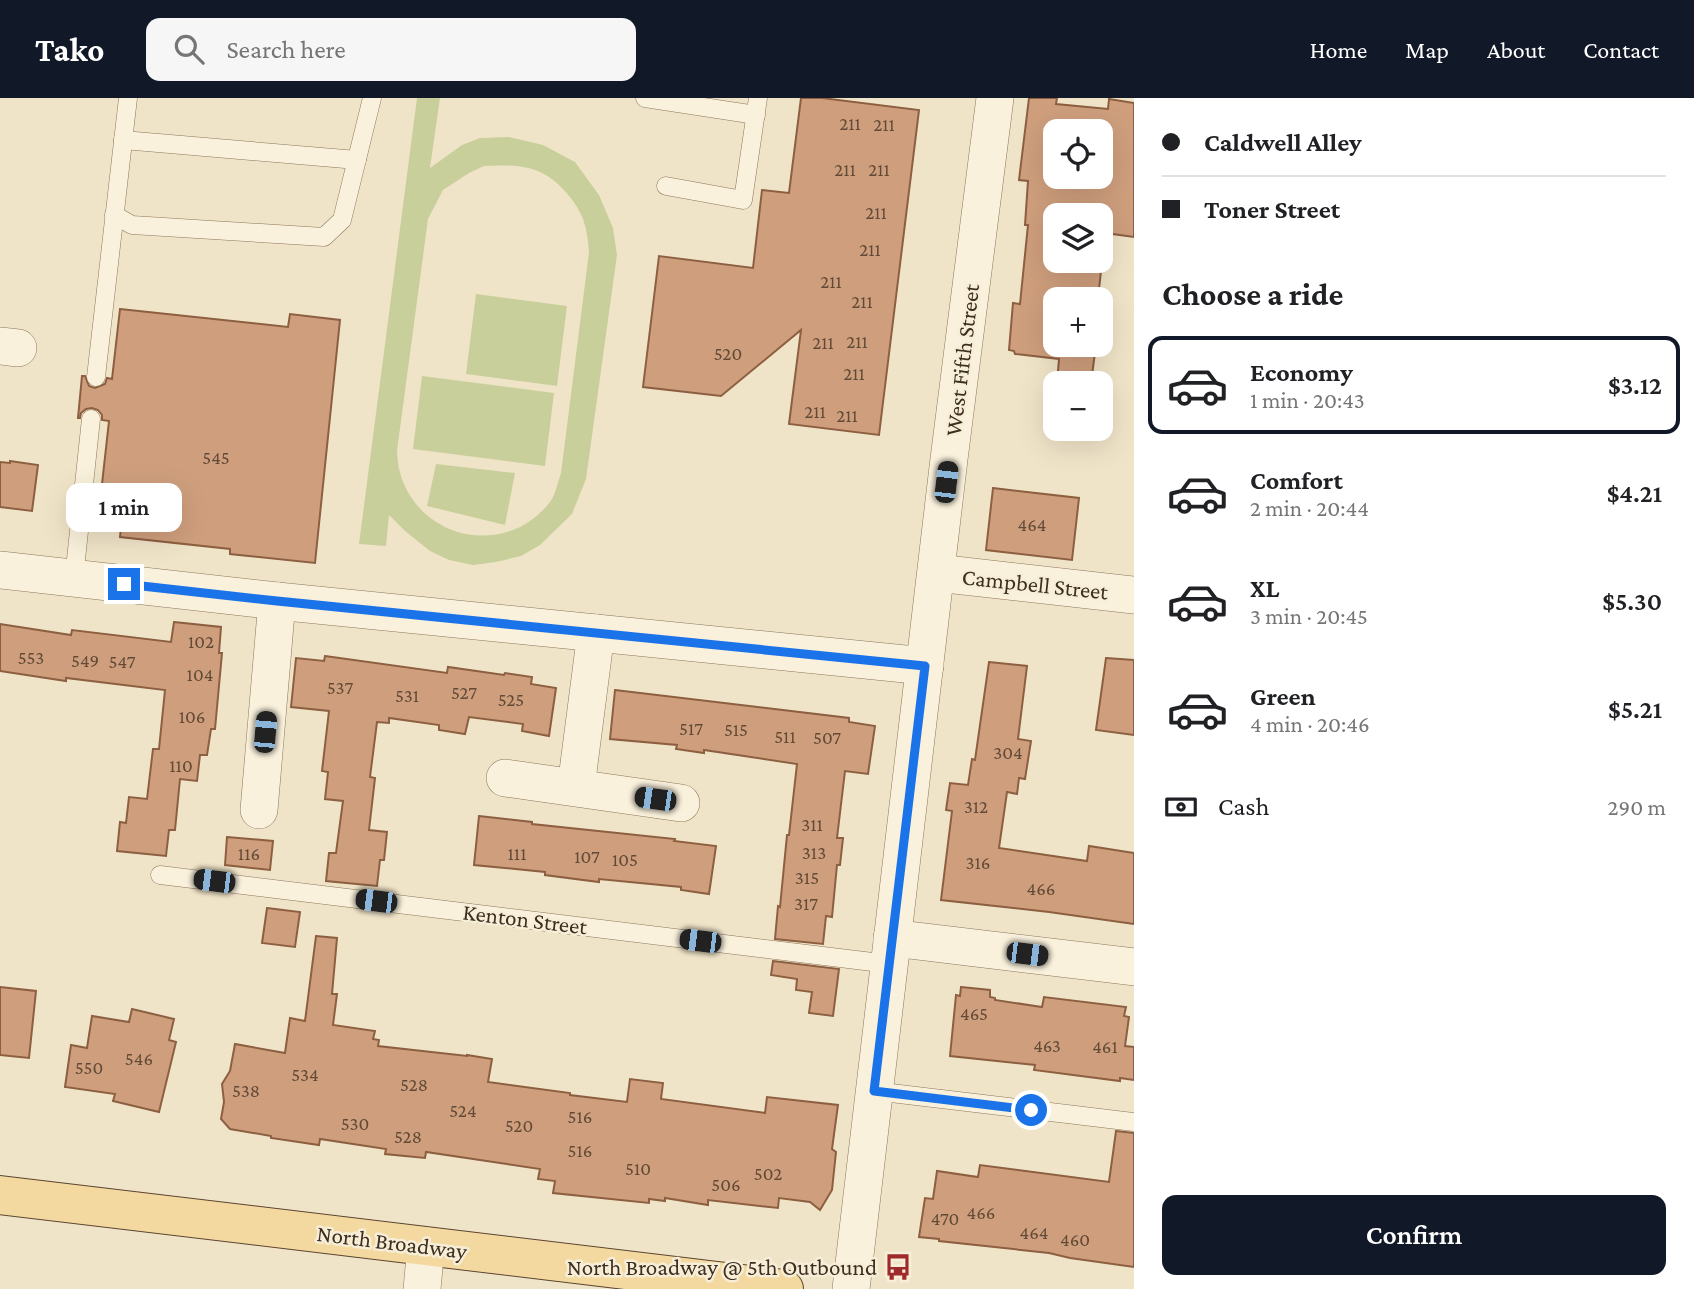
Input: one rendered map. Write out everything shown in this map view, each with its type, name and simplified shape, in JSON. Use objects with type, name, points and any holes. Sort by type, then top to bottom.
[{"type":"main road","name":"North Broadway","points":[[0,1195],[784,1289]]},
{"type":"street","name":"West Fifth Street","points":[[851,1289],[949,459],[995,98]]},
{"type":"street","points":[[0,570],[277,601],[925,666]]},
{"type":"street","name":"Campbell Street","points":[[937,573],[1134,595]]},
{"type":"street","points":[[259,810],[277,601]]},
{"type":"street","points":[[576,787],[596,633]]},
{"type":"street","points":[[505,778],[681,803]]},
{"type":"street","name":"Kenton Street","points":[[891,951],[1134,967]]},
{"type":"street","points":[[422,1289],[426,1246]]},
{"type":"lane","points":[[96,377],[128,98]]},
{"type":"lane","points":[[114,215],[132,225],[324,237],[342,220],[372,98]]},
{"type":"lane","points":[[645,98],[757,107],[743,200],[666,186]]},
{"type":"lane","points":[[123,140],[357,160]]},
{"type":"lane","points":[[74,578],[91,419]]},
{"type":"lane","name":"Kenton Street","points":[[160,875],[891,951]]},
{"type":"lane","points":[[874,1091],[1134,1122]]},
{"type":"green space","points":[[417,98],[440,98],[430,168],[462,145],[480,138],[509,137],[543,145],[575,162],[599,195],[613,228],[617,255],[586,479],[572,514],[540,545],[521,556],[473,565],[449,560],[430,551],[389,515],[386,546],[359,544]],"holes":[[[484,166],[528,168],[553,180],[579,211],[589,252],[561,473],[555,493],[546,507],[525,525],[498,534],[477,535],[456,531],[438,523],[421,510],[400,473],[397,451],[428,219],[443,190]]]},
{"type":"green space","points":[[476,294],[567,306],[557,386],[466,374]]},
{"type":"green space","points":[[422,376],[554,393],[545,466],[413,449]]},
{"type":"green space","points":[[436,464],[515,473],[505,525],[427,506]]},
{"type":"building","points":[[801,98],[822,98],[919,110],[879,435],[789,424],[801,330],[721,396],[643,387],[659,256],[753,268],[762,190],[789,193]]},
{"type":"building","points":[[1029,98],[1057,98],[1056,104],[1108,109],[1109,99],[1134,103],[1134,237],[1113,234],[1113,203],[1043,203],[1043,273],[1101,273],[1099,287],[1043,287],[1043,357],[1094,357],[1093,371],[1058,371],[1059,359],[1015,354],[1009,350],[1013,303],[1020,304],[1028,225],[1025,225],[1028,181],[1019,180]]},
{"type":"building","points":[[120,309],[288,327],[290,314],[340,320],[315,563],[230,554],[230,549],[120,537],[124,495],[101,493],[109,421],[102,420],[98,410],[92,408],[86,409],[78,418],[82,376],[85,376],[89,386],[95,388],[105,384],[107,378],[112,379]]},
{"type":"building","points":[[0,462],[38,465],[32,511],[0,507]]},
{"type":"building","points":[[993,488],[1079,498],[1072,560],[986,550]]},
{"type":"building","points":[[174,622],[221,627],[219,653],[222,653],[215,729],[211,729],[207,755],[200,755],[197,781],[180,779],[175,830],[169,830],[166,856],[117,851],[120,822],[126,823],[129,797],[147,799],[153,749],[159,749],[165,690],[66,678],[66,681],[0,671],[0,624],[71,635],[72,630],[171,642]]},
{"type":"building","points":[[325,656],[447,673],[448,667],[532,677],[531,684],[556,688],[549,736],[522,731],[523,724],[469,717],[465,734],[439,730],[439,725],[389,718],[389,723],[377,722],[370,777],[375,778],[369,830],[387,832],[384,860],[380,860],[377,886],[326,881],[329,853],[336,853],[343,801],[325,799],[328,772],[322,771],[329,711],[291,707],[296,658],[324,661]]},
{"type":"building","points":[[1106,658],[1134,660],[1134,735],[1096,730]]},
{"type":"building","points":[[989,662],[1027,666],[1018,739],[1031,741],[1025,779],[1019,778],[1017,794],[1007,792],[999,848],[1087,861],[1089,846],[1134,853],[1134,924],[941,900],[952,811],[946,810],[950,783],[968,785],[972,759],[975,760]]},
{"type":"building","points":[[615,690],[849,718],[849,722],[875,726],[868,774],[845,771],[837,838],[843,838],[840,865],[837,865],[832,917],[826,916],[823,944],[775,939],[797,764],[704,750],[704,753],[676,749],[677,745],[610,739]]},
{"type":"building","points":[[479,816],[716,846],[709,894],[681,890],[681,887],[599,879],[599,882],[545,875],[545,872],[474,865]]},
{"type":"building","points":[[227,837],[273,841],[270,870],[225,865]]},
{"type":"building","points":[[267,908],[300,912],[295,947],[262,943]]},
{"type":"building","points":[[316,936],[337,938],[332,994],[337,994],[333,1025],[375,1031],[373,1039],[379,1040],[378,1046],[492,1059],[488,1082],[627,1102],[630,1079],[663,1083],[661,1099],[765,1113],[767,1097],[838,1105],[832,1149],[836,1152],[832,1190],[820,1210],[810,1202],[779,1198],[778,1208],[708,1200],[708,1205],[665,1198],[665,1201],[649,1199],[649,1203],[553,1193],[555,1181],[538,1179],[540,1169],[426,1152],[425,1158],[385,1154],[386,1149],[320,1139],[319,1145],[230,1129],[221,1119],[224,1102],[222,1084],[230,1071],[235,1044],[285,1053],[290,1018],[305,1021]]},
{"type":"building","points":[[773,961],[839,969],[833,1016],[809,1013],[812,992],[796,990],[797,979],[771,975]]},
{"type":"building","points":[[0,987],[36,991],[29,1058],[0,1055]]},
{"type":"building","points":[[961,987],[990,990],[990,997],[995,1000],[1042,1007],[1044,997],[1126,1007],[1124,1016],[1129,1017],[1125,1046],[1134,1047],[1134,1080],[1120,1078],[1120,1081],[1034,1070],[1035,1065],[950,1056],[956,995],[960,996]]},
{"type":"building","points":[[132,1009],[174,1019],[169,1040],[176,1042],[159,1112],[113,1101],[115,1094],[65,1087],[71,1045],[87,1048],[92,1016],[129,1022]]},
{"type":"building","points":[[1116,1131],[1134,1133],[1134,1267],[1049,1253],[919,1237],[925,1198],[933,1199],[937,1171],[978,1177],[980,1165],[1109,1182]]},
{"type":"place","name":"North Broadway @ 5th Outbound","points":[[898,1267]]},
{"type":"route","points":[[124,584],[925,666],[874,1091],[1031,1110]]}]
